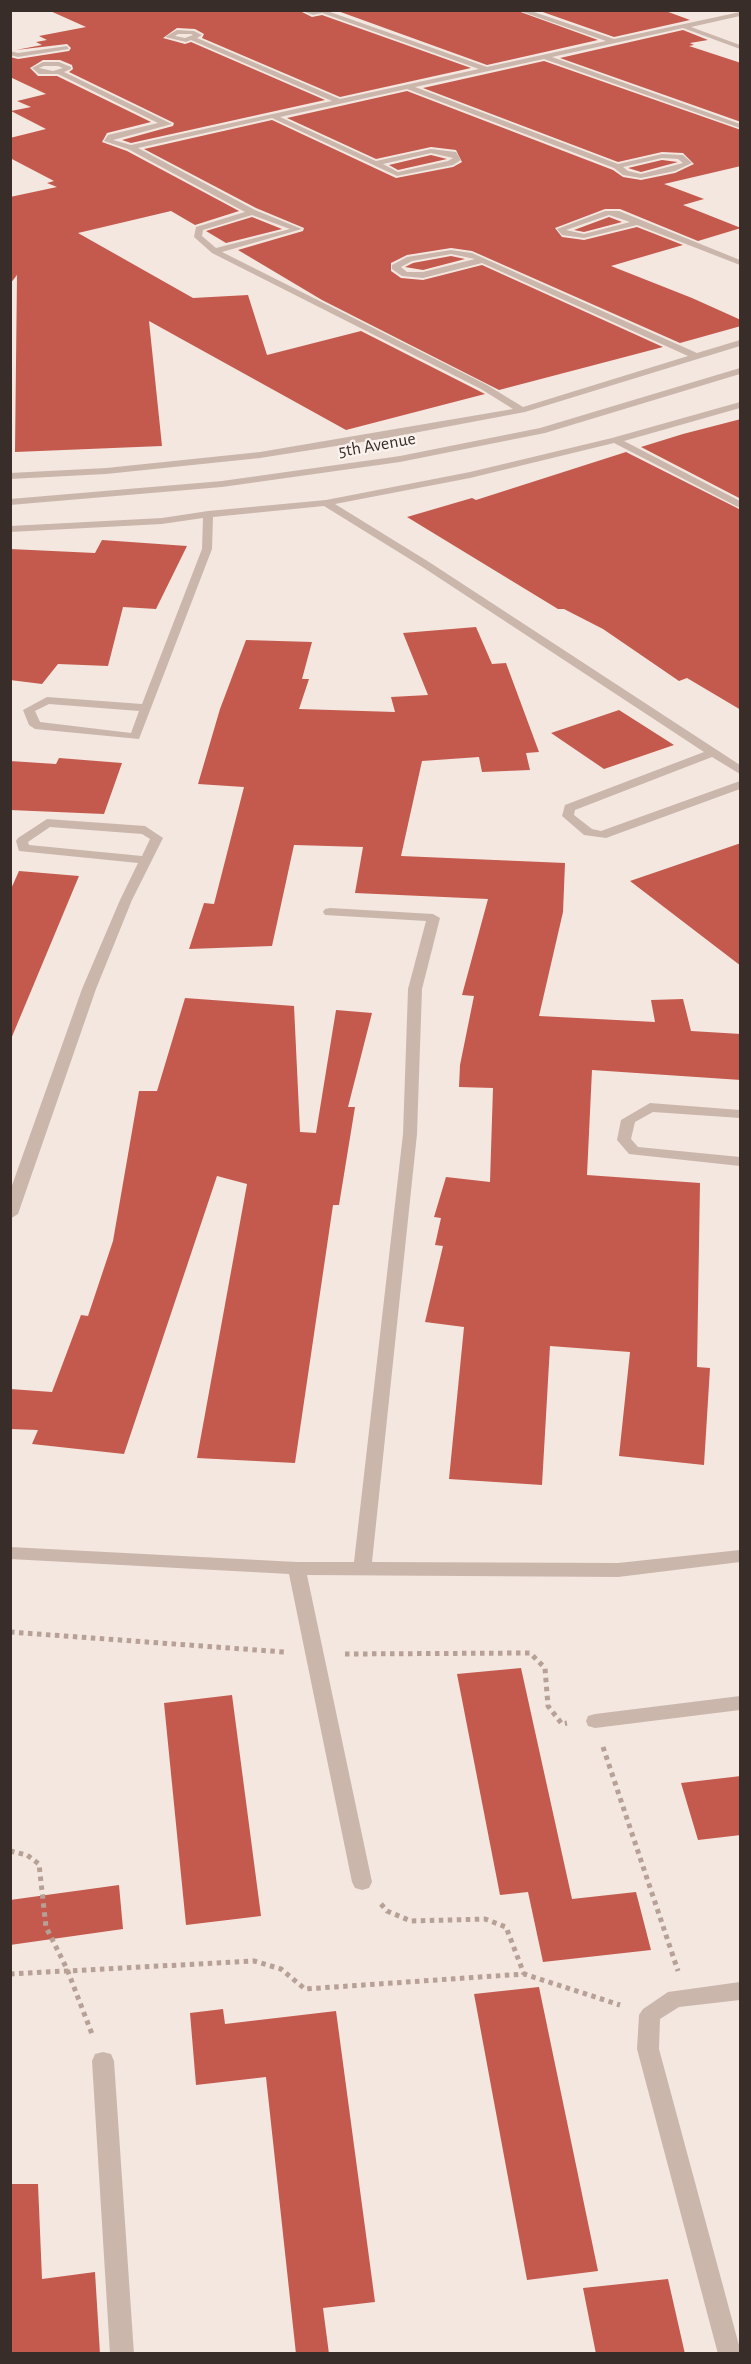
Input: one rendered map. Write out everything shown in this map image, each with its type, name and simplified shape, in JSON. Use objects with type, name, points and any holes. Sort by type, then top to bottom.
[{"type":"street","points":[[303,10],[327,11],[486,69]]},
{"type":"street","points":[[520,10],[614,42]]},
{"type":"street","points":[[716,10],[732,16]]},
{"type":"street","points":[[131,147],[741,14]]},
{"type":"street","points":[[683,26],[741,47]]},
{"type":"street","points":[[193,39],[341,102]]},
{"type":"street","points":[[10,53],[18,56],[67,48]]},
{"type":"street","points":[[544,56],[741,126]]},
{"type":"street","points":[[59,72],[183,131],[199,132]]},
{"type":"street","points":[[409,87],[617,166],[626,173],[640,176],[675,169],[688,163],[680,158],[662,156],[617,166]]},
{"type":"street","points":[[273,116],[375,164],[397,174],[450,162],[458,158],[453,154],[431,151],[375,164]]},
{"type":"street","points":[[168,124],[155,125],[108,139],[131,147],[252,212],[298,229],[215,251]]},
{"type":"street","points":[[252,212],[199,229],[198,237],[215,251],[484,387],[522,410]]},
{"type":"street","points":[[638,222],[584,236],[565,233],[561,229],[608,213],[616,213],[741,263]]},
{"type":"street","points":[[482,260],[423,276],[405,274],[395,267],[411,259],[451,252],[472,255],[696,356]]},
{"type":"street","points":[[10,476],[106,471],[260,455],[522,410],[741,343]]},
{"type":"street","name":"5th Avenue","points":[[10,502],[222,484],[400,459],[542,431],[741,371]]},
{"type":"street","points":[[10,529],[162,521],[208,514],[326,503],[470,475],[615,440],[741,405]]},
{"type":"street","points":[[615,440],[741,505]]},
{"type":"street","points":[[326,503],[425,564],[741,770]]},
{"type":"street","points":[[146,708],[47,700],[29,710],[35,725],[135,736],[146,708],[204,559],[207,549],[208,514]]},
{"type":"street","points":[[714,752],[569,808],[568,816],[588,832],[602,835],[741,785]]},
{"type":"street","points":[[10,1214],[89,989],[126,900],[146,860],[157,838],[145,830],[47,823],[22,841],[23,848],[146,860]]},
{"type":"street","points":[[330,912],[433,918],[415,988],[410,1134],[362,1569]]},
{"type":"street","points":[[741,1114],[650,1107],[628,1120],[624,1140],[634,1151],[741,1162]]},
{"type":"street","points":[[10,1553],[297,1568],[362,1569],[618,1570],[741,1556]]},
{"type":"street","points":[[297,1568],[362,1882]]},
{"type":"street","points":[[595,1721],[741,1703]]},
{"type":"street","points":[[730,2354],[648,2049],[650,2015],[675,1998],[741,1991]]},
{"type":"street","points":[[103,2061],[122,2354]]},
{"type":"path","points":[[595,1721],[686,1997]]},
{"type":"path","points":[[10,1851],[27,1855],[39,1864],[46,1927],[67,1969],[103,2061]]},
{"type":"path","points":[[362,1882],[387,1911],[411,1921],[485,1919],[506,1927],[524,1974]]},
{"type":"path","points":[[10,1974],[67,1969],[254,1961],[280,1969],[305,1989],[524,1974],[650,2015]]},
{"type":"building","points":[[48,10],[298,10],[312,17],[322,15],[471,68],[340,97],[202,38],[204,34],[195,29],[177,28],[163,38],[185,44],[191,42],[325,100],[131,143],[122,140],[173,126],[174,123],[69,72],[73,69],[72,65],[60,60],[43,60],[30,68],[38,76],[57,76],[151,122],[107,133],[102,142],[127,151],[239,211],[195,225],[171,211],[78,233],[193,298],[248,295],[267,355],[361,331],[485,394],[346,430],[149,321],[162,446],[15,452],[17,275],[10,284],[10,197],[57,187],[47,183],[54,181],[10,158],[10,138],[46,129],[11,111],[31,107],[17,101],[46,94],[10,77],[10,57],[18,59],[69,51],[71,48],[67,44],[16,50],[42,45],[36,42],[47,40],[39,36],[86,27]]},
{"type":"building","points":[[335,10],[515,10],[598,40],[487,65]]},
{"type":"building","points":[[537,10],[663,10],[690,20],[614,37]]},
{"type":"building","points":[[683,30],[708,40],[690,43],[694,45],[689,46],[741,63],[741,122],[560,58]]},
{"type":"building","points":[[544,61],[741,130],[741,166],[664,184],[704,199],[683,205],[741,228],[698,241],[620,209],[605,209],[555,228],[562,237],[584,240],[637,227],[683,245],[611,266],[741,320],[741,326],[680,343],[472,251],[451,248],[407,255],[391,263],[391,271],[401,278],[423,280],[482,265],[663,347],[499,390],[322,300],[238,250],[303,231],[304,228],[256,208],[144,149],[272,120],[396,178],[453,167],[462,162],[456,150],[431,147],[376,159],[287,118],[407,91],[613,170],[623,177],[641,180],[675,173],[694,164],[683,153],[662,152],[618,162],[423,88]]},
{"type":"building","points":[[431,155],[447,159],[398,170],[389,165]]},
{"type":"building","points":[[662,160],[678,162],[641,172],[628,168]]},
{"type":"building","points":[[252,217],[282,229],[226,243],[206,231]]},
{"type":"building","points":[[609,217],[622,222],[584,232],[574,230]]},
{"type":"building","points":[[451,256],[465,259],[423,270],[405,267],[413,263]]},
{"type":"building","points":[[741,419],[741,499],[641,447],[683,434]]},
{"type":"building","points":[[626,452],[741,510],[741,710],[687,678],[679,681],[603,629],[564,609],[558,609],[407,517],[472,498],[476,500]]},
{"type":"building","points":[[102,540],[187,546],[156,609],[123,607],[108,666],[58,664],[42,684],[10,680],[10,549],[95,553]]},
{"type":"building","points":[[476,627],[492,664],[506,663],[539,752],[526,753],[530,770],[482,772],[479,757],[422,761],[401,856],[565,863],[563,912],[539,1016],[655,1022],[651,1000],[683,999],[691,1031],[741,1034],[741,1080],[592,1070],[587,1175],[700,1183],[697,1367],[710,1368],[704,1465],[619,1456],[630,1352],[550,1346],[542,1485],[449,1479],[464,1327],[425,1322],[443,1246],[435,1245],[441,1218],[434,1217],[446,1177],[490,1182],[493,1088],[459,1087],[460,1065],[474,996],[462,995],[488,899],[355,893],[363,847],[294,845],[272,946],[189,949],[204,903],[214,904],[244,787],[198,784],[220,709],[246,640],[312,642],[302,679],[309,679],[299,709],[395,712],[391,697],[428,695],[403,633]]},
{"type":"building","points":[[619,710],[674,745],[604,769],[551,733]]},
{"type":"building","points":[[59,758],[122,763],[104,814],[10,810],[10,761],[56,764]]},
{"type":"building","points":[[741,843],[741,966],[630,881]]},
{"type":"building","points":[[19,871],[79,876],[11,1039],[10,891]]},
{"type":"building","points":[[185,998],[294,1006],[300,1132],[316,1133],[336,1010],[372,1013],[348,1107],[355,1107],[339,1205],[333,1205],[295,1463],[197,1458],[247,1184],[217,1176],[124,1454],[32,1444],[38,1430],[10,1429],[10,1389],[52,1392],[81,1315],[88,1316],[113,1241],[139,1091],[157,1091]]},
{"type":"building","points":[[521,1668],[572,1899],[636,1892],[651,1950],[543,1962],[528,1892],[500,1895],[457,1674]]},
{"type":"building","points":[[232,1695],[261,1916],[186,1925],[164,1703]]},
{"type":"building","points":[[741,1776],[741,1835],[698,1840],[681,1783]]},
{"type":"building","points":[[119,1885],[123,1929],[10,1945],[10,1900]]},
{"type":"building","points":[[539,1987],[598,2271],[527,2280],[474,1994]]},
{"type":"building","points":[[223,2009],[225,2024],[336,2011],[375,2302],[323,2308],[329,2354],[296,2354],[266,2077],[196,2085],[190,2013]]},
{"type":"building","points":[[10,2184],[38,2184],[42,2279],[95,2272],[100,2354],[10,2354]]},
{"type":"building","points":[[668,2279],[685,2354],[596,2354],[583,2288]]}]
